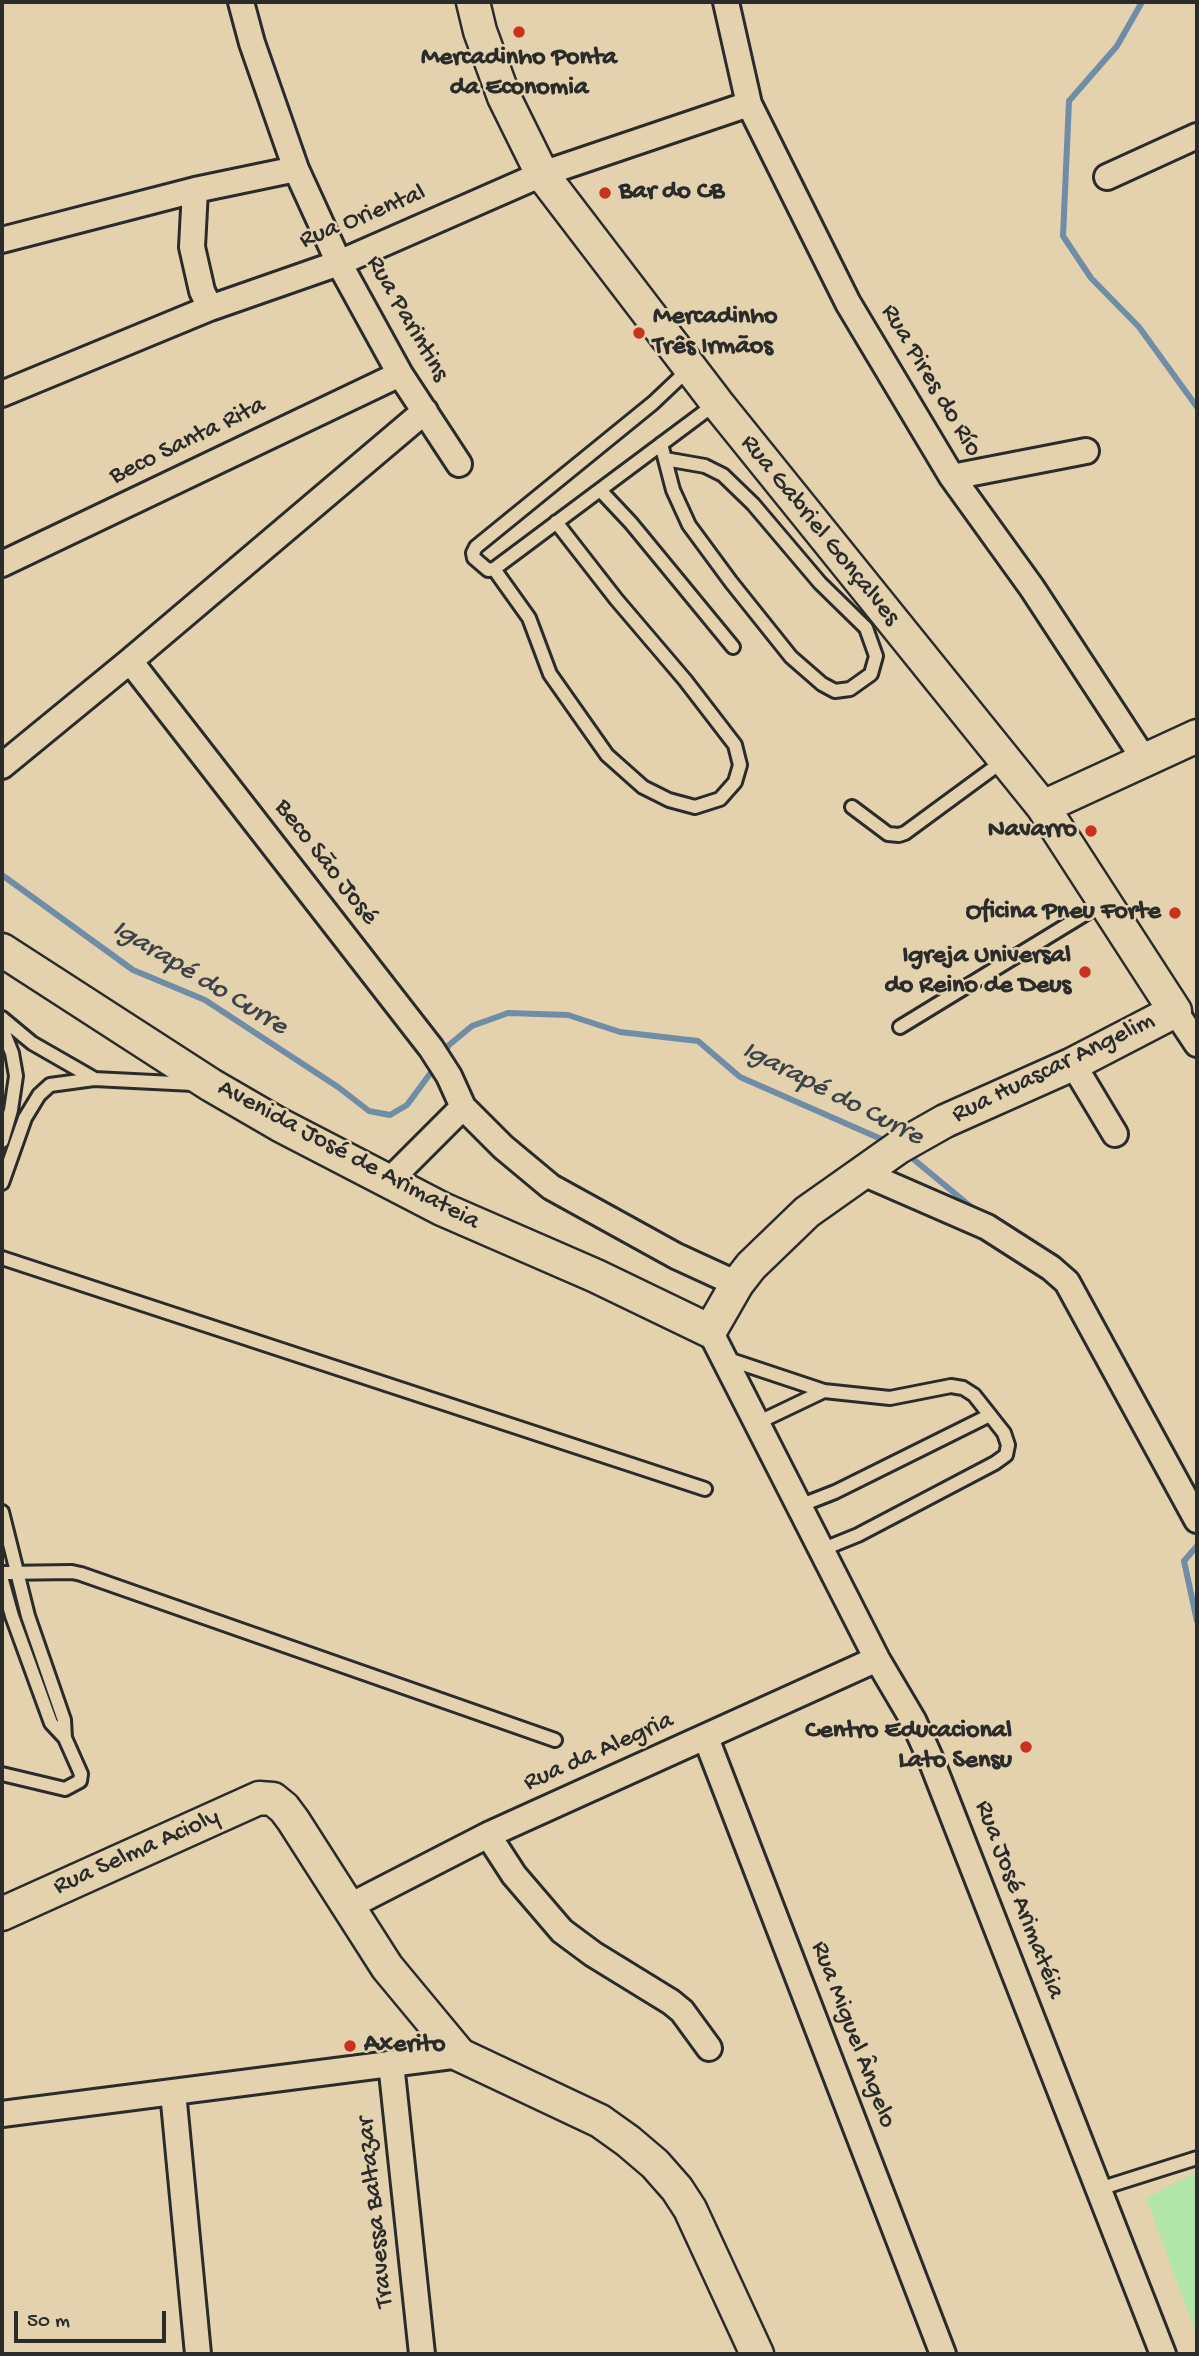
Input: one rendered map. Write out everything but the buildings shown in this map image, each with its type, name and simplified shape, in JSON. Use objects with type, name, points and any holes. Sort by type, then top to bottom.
[{"type":"street","name":"Rua Parintins","points":[[242,2],[252,43],[296,169],[339,263],[400,374],[459,464]]},
{"type":"street","name":"Rua Gabriel Gonçalves","points":[[473,2],[503,97],[542,174],[716,403],[1042,807],[1197,1044]]},
{"type":"street","name":"Rua Pires do Río","points":[[726,2],[749,104],[848,303],[952,477],[1032,589],[1144,759]]},
{"type":"street","name":"Rua Oriental","points":[[2,394],[210,308],[339,263],[542,174],[749,104]]},
{"type":"street","points":[[1107,177],[1197,136]]},
{"type":"street","points":[[2,240],[195,190],[296,169]]},
{"type":"street","points":[[195,190],[192,247],[202,291],[210,308]]},
{"type":"street","name":"Beco Santa Rita","points":[[2,564],[400,374]]},
{"type":"street","points":[[2,766],[425,411]]},
{"type":"street","points":[[952,477],[1086,451]]},
{"type":"street","name":"Beco São José","points":[[130,661],[431,1048],[449,1076],[463,1107],[503,1147],[551,1187],[676,1256],[737,1284]]},
{"type":"street","points":[[1042,807],[1197,736]]},
{"type":"street","name":"Avenida José de Arimateia","points":[[2,950],[211,1085],[280,1125],[442,1209],[596,1276],[717,1344]]},
{"type":"street","name":"Rua Huascar Angelim","points":[[717,1344],[737,1284],[751,1266],[807,1212],[899,1147],[945,1121],[1073,1064],[1175,1011]]},
{"type":"street","points":[[1073,1064],[1115,1134]]},
{"type":"street","points":[[388,1181],[463,1107]]},
{"type":"street","points":[[863,1173],[987,1227],[1051,1268],[1067,1282],[1197,1520]]},
{"type":"street","name":"Rua José Arimatéia","points":[[717,1344],[877,1659],[913,1720],[931,1760],[1163,2354]]},
{"type":"street","name":"Rua da Alegria","points":[[348,1907],[488,1835],[877,1659]]},
{"type":"street","name":"Rua Miguel Ângelo","points":[[706,1738],[943,2354]]},
{"type":"street","name":"Rua Selma Acioly","points":[[2,1914],[259,1798],[272,1799],[284,1808],[348,1907]]},
{"type":"street","points":[[488,1835],[514,1875],[562,1931],[593,1954],[671,2002],[682,2011],[709,2048]]},
{"type":"street","points":[[348,1907],[387,1967],[460,2055],[600,2121],[655,2164],[691,2208],[757,2354]]},
{"type":"street","points":[[2,2115],[460,2055]]},
{"type":"street","name":"Travessa Baltazar","points":[[391,2063],[422,2354]]},
{"type":"street","points":[[173,2092],[198,2354]]},
{"type":"lane","points":[[690,368],[653,403],[477,547],[473,553],[474,558],[488,570],[494,569],[716,403]]},
{"type":"lane","points":[[661,444],[673,490],[689,525],[730,582],[791,657],[822,684],[835,691],[850,689],[871,674],[876,656],[866,628],[820,583],[754,504],[723,475],[705,466],[665,459]]},
{"type":"lane","points":[[600,490],[733,647]]},
{"type":"lane","points":[[494,569],[529,618],[550,674],[607,755],[643,787],[669,800],[695,807],[720,799],[735,782],[740,765],[735,745],[556,522]]},
{"type":"lane","points":[[852,807],[888,834],[899,835],[1003,761]]},
{"type":"lane","points":[[900,1027],[1104,902]]},
{"type":"lane","points":[[2,1018],[32,1043],[94,1079]]},
{"type":"lane","points":[[2,1028],[12,1053],[16,1076],[11,1110],[2,1141]]},
{"type":"lane","points":[[2,1184],[25,1118],[44,1089],[62,1082],[94,1079],[211,1085]]},
{"type":"lane","points":[[2,1258],[705,1489]]},
{"type":"lane","points":[[717,1344],[824,1391],[879,1398],[951,1386],[962,1388],[974,1395],[1004,1433],[1008,1445],[1006,1455],[858,1535],[821,1550]]},
{"type":"lane","points":[[757,1423],[824,1391]]},
{"type":"lane","points":[[799,1506],[835,1492],[990,1415]]},
{"type":"lane","points":[[2,1511],[28,1616],[63,1718],[65,1738]]},
{"type":"lane","points":[[2,1573],[81,1574],[555,1740]]},
{"type":"lane","points":[[2,1580],[12,1616],[52,1724],[65,1738],[80,1768],[79,1781],[74,1787],[57,1789],[2,1774]]},
{"type":"lane","points":[[1099,2189],[1197,2158]]},
{"type":"green space","points":[[1197,2172],[1197,2336],[1146,2198]]},
{"type":"waterway","points":[[1142,2],[1117,46],[1069,101],[1063,236],[1091,278],[1139,327],[1197,407]]},
{"type":"waterway","name":"Igarapé do Curre","points":[[2,875],[133,970],[205,1000],[338,1087],[369,1111],[390,1115],[407,1105],[435,1067]]},
{"type":"waterway","name":"Igarapé do Curre","points":[[443,1054],[449,1045],[472,1026],[508,1013],[568,1015],[620,1032],[698,1041],[740,1077],[888,1142]]},
{"type":"waterway","name":"Igarapé do Curre","points":[[906,1153],[976,1211]]},
{"type":"waterway","points":[[1197,1546],[1184,1561],[1197,1621]]},
{"type":"place","name":"Mercadinho Ponta da Economia","points":[[519,32]]},
{"type":"place","name":"Bar do CB","points":[[605,193]]},
{"type":"place","name":"Mercadinho Três Irmãos","points":[[639,333]]},
{"type":"place","name":"Navarro","points":[[1091,831]]},
{"type":"place","name":"Oficina Pneu Forte","points":[[1175,913]]},
{"type":"place","name":"Igreja Universal do Reino de Deus","points":[[1085,972]]},
{"type":"place","name":"Centro Educacional Lato Sensu","points":[[1026,1747]]},
{"type":"place","name":"Axerito","points":[[350,2046]]}]
